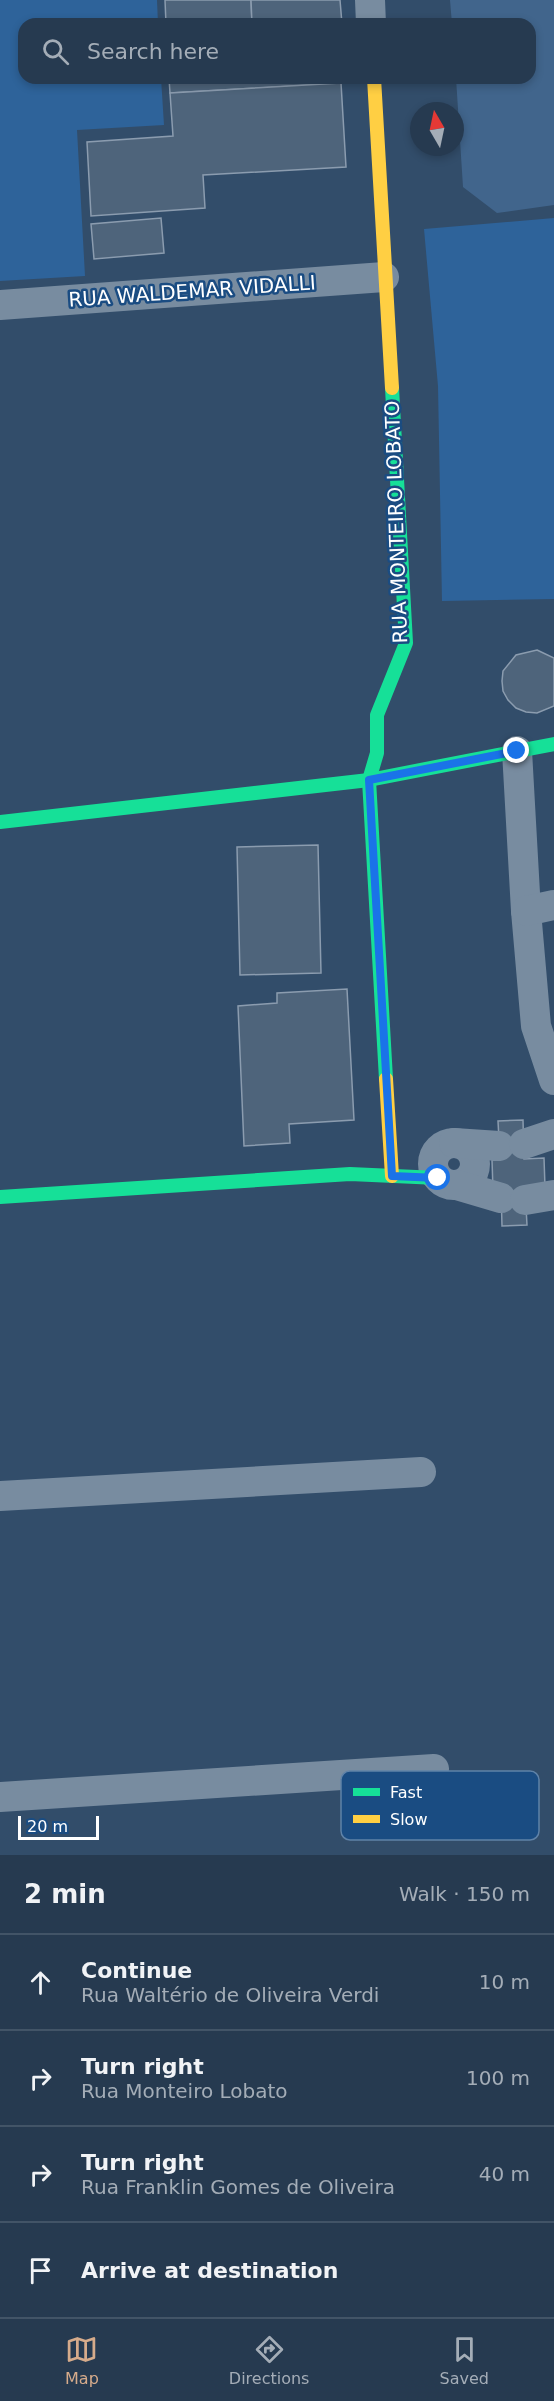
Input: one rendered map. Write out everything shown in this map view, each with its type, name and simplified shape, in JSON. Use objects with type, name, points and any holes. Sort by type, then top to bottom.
[{"type":"street","points":[[370,0],[371,18]]},
{"type":"street","name":"RUA MONTEIRO LOBATO","points":[[374,84],[406,644],[377,715],[377,753],[369,780],[391,1168]]},
{"type":"street","name":"RUA WALDEMAR VIDALLI","points":[[0,305],[384,277]]},
{"type":"street","points":[[0,822],[369,780],[554,744]]},
{"type":"street","points":[[517,751],[540,908],[536,1026],[554,1079]]},
{"type":"street","points":[[0,1197],[350,1174],[391,1168],[450,1143],[512,1145],[554,1134]]},
{"type":"street","points":[[448,1182],[434,1171],[435,1155],[450,1143]]},
{"type":"street","points":[[391,1168],[527,1198]]},
{"type":"street","points":[[0,1496],[421,1472]]},
{"type":"street","points":[[403,1771],[434,1769]]},
{"type":"street","points":[[0,1797],[341,1775]]},
{"type":"shaded area","points":[[0,0],[157,0],[158,18],[18,18],[18,84],[161,84],[164,125],[77,130],[85,276],[0,281]]},
{"type":"shaded area","points":[[450,0],[554,0],[554,205],[497,213],[463,187],[461,156],[464,156],[464,102],[458,102],[456,84],[536,84],[536,18],[452,18]]},
{"type":"shaded area","points":[[554,218],[554,599],[442,601],[438,386],[424,229]]},
{"type":"building","points":[[165,0],[251,0],[252,18],[166,18]]},
{"type":"building","points":[[251,0],[340,0],[342,18],[252,18]]},
{"type":"building","points":[[169,84],[328,84],[170,93]]},
{"type":"building","points":[[341,84],[346,167],[203,175],[205,208],[91,216],[87,142],[173,136],[170,93]]},
{"type":"building","points":[[161,218],[164,253],[94,259],[91,224]]},
{"type":"building","points":[[537,650],[554,658],[554,706],[537,713],[516,708],[503,691],[502,681],[503,671],[516,655]]},
{"type":"building","points":[[318,845],[321,973],[240,975],[237,847]]},
{"type":"building","points":[[347,989],[354,1120],[289,1124],[290,1143],[244,1146],[238,1006],[277,1003],[277,993]]},
{"type":"building","points":[[523,1120],[524,1159],[544,1158],[545,1187],[525,1188],[527,1225],[502,1226],[501,1189],[493,1190],[492,1160],[500,1160],[498,1121]]},
{"type":"traffic: fast","points":[[386,1079],[369,780],[377,753],[377,715],[406,643],[392,388]]},
{"type":"traffic: fast","points":[[0,822],[369,780],[554,744]]},
{"type":"traffic: fast","points":[[0,1197],[350,1174],[438,1178]]},
{"type":"traffic: slow","points":[[374,84],[392,388]]},
{"type":"traffic: slow","points":[[386,1079],[392,1176]]},
{"type":"route","points":[[438,1178],[392,1176],[369,780],[517,751]]}]
